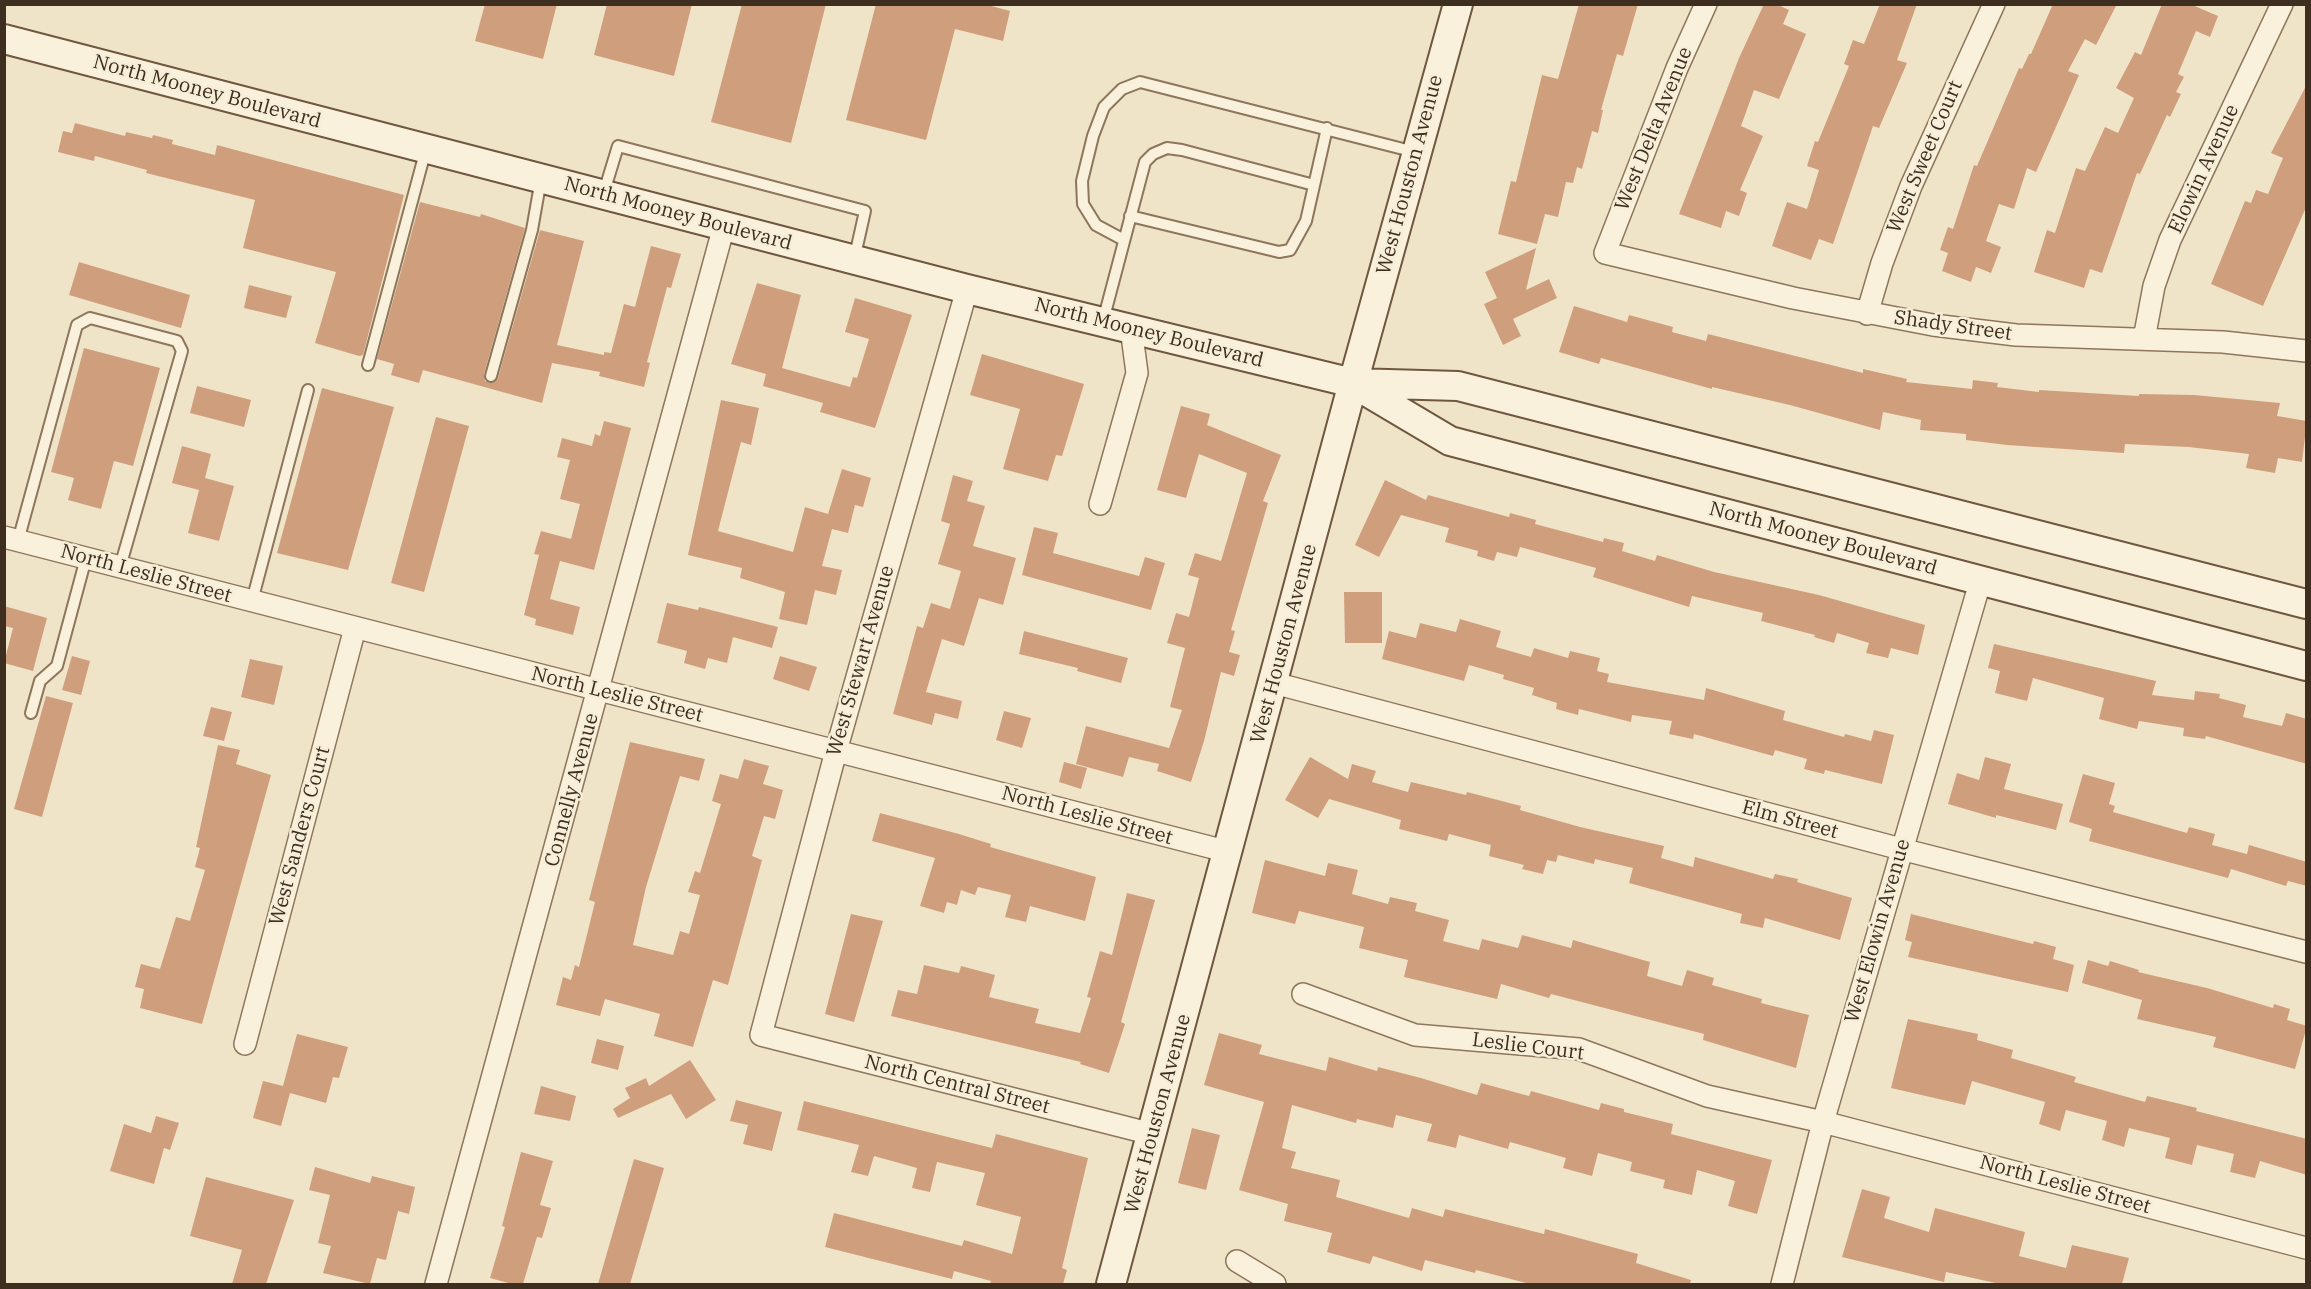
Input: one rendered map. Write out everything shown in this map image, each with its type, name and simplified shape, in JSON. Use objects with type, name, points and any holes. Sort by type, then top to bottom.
[{"type":"street","name":"West Houston Avenue","points":[[1111,1284],[1229,852],[1415,152],[1458,4]]},
{"type":"street","name":"West Delta Avenue","points":[[1605,254],[1677,68],[1706,4]]},
{"type":"street","name":"West Sweet Court","points":[[1868,314],[1882,263],[1911,186],[1994,4]]},
{"type":"street","name":"Elowin Avenue","points":[[2144,339],[2154,286],[2170,240],[2282,4]]},
{"type":"street","name":"North Mooney Boulevard","points":[[4,39],[967,289],[1353,383],[1458,386],[2307,604]]},
{"type":"street","name":"Connelly Avenue","points":[[436,1284],[724,226]]},
{"type":"street","name":"Shady Street","points":[[1605,254],[1868,314],[2016,335],[2223,342],[2307,351]]},
{"type":"street","name":"West Stewart Avenue","points":[[760,1035],[836,751],[967,289]]},
{"type":"street","points":[[1101,504],[1137,373],[1131,328]]},
{"type":"street","name":"North Mooney Boulevard","points":[[1353,383],[1450,441],[2307,666]]},
{"type":"street","name":"North Leslie Street","points":[[11,539],[1229,852]]},
{"type":"street","name":"West Elowin Avenue","points":[[1782,1284],[1823,1122],[1981,579]]},
{"type":"street","name":"West Sanders Court","points":[[245,1044],[355,628]]},
{"type":"street","name":"Elm Street","points":[[1274,683],[1901,849],[2307,952]]},
{"type":"street","name":"Leslie Court","points":[[1303,994],[1415,1035],[1579,1049],[1707,1096],[1823,1122]]},
{"type":"street","name":"North Central Street","points":[[760,1035],[1152,1134]]},
{"type":"street","name":"North Leslie Street","points":[[1823,1122],[2307,1248]]},
{"type":"street","points":[[1237,1261],[1275,1284]]},
{"type":"lane","points":[[1124,240],[1095,225],[1083,204],[1082,181],[1093,136],[1104,108],[1122,89],[1140,82],[1156,84],[1415,152]]},
{"type":"lane","points":[[1130,216],[1279,252],[1290,249],[1306,220],[1327,128]]},
{"type":"lane","points":[[603,195],[618,146],[865,212],[854,260]]},
{"type":"lane","points":[[1103,321],[1145,162],[1159,150],[1167,148],[1182,150],[1314,185]]},
{"type":"lane","points":[[368,365],[426,149]]},
{"type":"lane","points":[[491,376],[532,230],[541,179]]},
{"type":"lane","points":[[11,539],[77,325],[90,318],[177,341],[182,351],[120,567]]},
{"type":"lane","points":[[252,601],[308,390]]},
{"type":"lane","points":[[31,713],[40,681],[57,666],[86,558]]},
{"type":"building","points":[[485,4],[557,4],[543,59],[475,41]]},
{"type":"building","points":[[607,4],[692,4],[674,76],[594,55]]},
{"type":"building","points":[[742,4],[826,4],[791,143],[711,122]]},
{"type":"building","points":[[876,4],[984,4],[1010,11],[1003,41],[955,29],[926,140],[846,120]]},
{"type":"building","points":[[1579,4],[1638,4],[1623,56],[1617,54],[1601,110],[1603,110],[1598,133],[1592,131],[1582,169],[1577,167],[1573,183],[1566,182],[1558,217],[1545,214],[1537,244],[1498,234],[1511,181],[1516,182],[1542,75],[1558,79]]},
{"type":"building","points":[[1764,4],[1776,4],[1789,10],[1783,24],[1806,34],[1779,99],[1754,90],[1741,126],[1763,136],[1740,190],[1747,193],[1739,216],[1726,211],[1721,228],[1679,214],[1739,58]]},
{"type":"building","points":[[1880,4],[1917,4],[1897,60],[1907,63],[1879,128],[1873,126],[1833,244],[1819,239],[1811,260],[1772,246],[1787,202],[1807,209],[1819,170],[1807,166],[1815,141],[1818,142],[1849,66],[1844,64],[1853,40],[1864,44]]},
{"type":"building","points":[[2053,4],[2117,4],[2096,45],[2085,39],[2068,71],[2079,75],[2036,172],[2027,168],[2014,209],[1999,204],[1986,241],[2001,247],[1991,273],[1976,267],[1971,282],[1942,271],[1948,253],[1940,250],[1948,227],[1953,229],[1974,165],[1977,166],[2019,68],[2022,69],[2031,54]]},
{"type":"building","points":[[2162,4],[2190,4],[2218,16],[2210,37],[2196,31],[2178,74],[2184,77],[2176,92],[2181,94],[2170,117],[2167,115],[2140,174],[2137,173],[2102,273],[2090,269],[2084,288],[2034,272],[2047,230],[2055,233],[2076,168],[2085,171],[2105,127],[2118,133],[2134,98],[2116,88],[2135,52],[2141,55]]},
{"type":"building","points":[[2307,84],[2307,205],[2263,306],[2211,284],[2245,201],[2251,203],[2256,190],[2268,194],[2283,158],[2271,153]]},
{"type":"building","points":[[75,123],[125,136],[126,132],[152,138],[153,135],[173,140],[172,144],[215,155],[217,145],[404,195],[363,355],[359,356],[315,343],[336,272],[243,248],[255,200],[146,173],[147,170],[95,156],[94,161],[58,152],[63,131],[72,133]]},
{"type":"building","points":[[420,202],[480,217],[481,214],[525,228],[484,374],[485,381],[490,383],[498,378],[540,230],[584,241],[557,345],[604,355],[604,352],[611,353],[624,304],[635,307],[651,246],[681,254],[671,288],[667,287],[647,362],[650,363],[644,387],[599,376],[600,372],[552,363],[542,403],[423,370],[419,383],[391,375],[394,364],[377,359]]},
{"type":"building","points":[[1536,248],[1526,290],[1549,279],[1557,298],[1513,319],[1521,336],[1503,345],[1484,304],[1497,298],[1485,272]]},
{"type":"building","points":[[79,262],[190,295],[181,328],[69,295]]},
{"type":"building","points":[[757,283],[801,295],[782,368],[850,387],[853,377],[857,378],[869,339],[845,332],[855,298],[912,315],[875,428],[820,412],[823,403],[763,386],[766,374],[731,364]]},
{"type":"building","points":[[249,285],[292,296],[286,318],[244,308]]},
{"type":"building","points":[[1574,306],[1627,322],[1629,315],[1673,327],[1672,332],[1706,341],[1708,334],[1863,373],[1863,369],[1907,379],[1906,382],[1972,389],[1973,380],[1998,383],[1997,387],[2039,392],[2039,390],[2139,396],[2139,394],[2194,395],[2280,403],[2277,416],[2307,421],[2302,462],[2278,458],[2275,473],[2246,468],[2249,454],[2189,447],[2125,444],[2124,453],[2007,445],[1966,440],[1966,434],[1920,430],[1921,420],[1883,412],[1880,430],[1790,405],[1712,387],[1712,389],[1601,358],[1599,364],[1559,352]]},
{"type":"building","points":[[84,348],[160,368],[133,466],[114,461],[101,509],[68,500],[74,478],[51,472]]},
{"type":"building","points":[[982,354],[1084,384],[1062,456],[1056,455],[1048,481],[1003,469],[1020,409],[970,395]]},
{"type":"building","points":[[197,386],[251,400],[244,427],[190,413]]},
{"type":"building","points":[[322,388],[394,407],[348,570],[277,553]]},
{"type":"building","points":[[721,400],[759,408],[751,445],[741,442],[718,531],[793,552],[805,507],[828,514],[842,469],[871,478],[863,507],[855,505],[848,533],[832,529],[822,566],[842,570],[836,595],[815,590],[807,625],[779,619],[785,592],[740,578],[742,568],[688,555]]},
{"type":"building","points":[[1181,406],[1210,414],[1207,425],[1281,455],[1263,501],[1268,503],[1231,630],[1235,631],[1229,652],[1240,655],[1234,676],[1221,672],[1191,782],[1157,771],[1159,764],[1129,757],[1123,777],[1076,764],[1086,726],[1169,748],[1182,710],[1170,707],[1185,648],[1167,643],[1176,613],[1189,617],[1199,578],[1188,575],[1195,553],[1221,561],[1247,473],[1199,454],[1186,498],[1157,490]]},
{"type":"building","points":[[436,417],[469,426],[424,592],[391,583]]},
{"type":"building","points":[[604,421],[631,428],[594,570],[560,561],[550,599],[580,607],[573,635],[535,625],[536,619],[524,615],[539,555],[534,554],[541,531],[571,539],[580,504],[560,499],[570,460],[557,457],[562,438],[592,446],[595,434],[600,436]]},
{"type":"building","points":[[182,446],[211,454],[205,478],[234,486],[219,541],[188,533],[199,490],[172,483]]},
{"type":"building","points":[[953,475],[973,481],[967,501],[985,506],[973,546],[1016,558],[1003,605],[979,598],[964,646],[942,639],[926,692],[962,701],[958,719],[935,713],[932,725],[893,714],[917,626],[923,628],[931,603],[950,609],[961,571],[938,564],[950,524],[941,521]]},
{"type":"building","points":[[1385,480],[1426,500],[1428,495],[1509,517],[1510,513],[1536,520],[1535,524],[1603,542],[1604,538],[1624,543],[1622,551],[1655,561],[1657,555],[1714,572],[1819,595],[1925,625],[1918,655],[1891,648],[1888,658],[1866,653],[1869,643],[1837,633],[1834,643],[1814,637],[1815,635],[1761,621],[1763,613],[1692,596],[1689,607],[1593,577],[1596,568],[1520,547],[1517,557],[1497,552],[1494,561],[1477,556],[1478,551],[1445,542],[1449,528],[1401,515],[1379,557],[1355,545]]},
{"type":"building","points":[[1034,527],[1058,533],[1053,553],[1139,576],[1145,557],[1165,563],[1151,610],[1022,575]]},
{"type":"building","points":[[1344,592],[1382,592],[1382,643],[1345,643]]},
{"type":"building","points":[[667,603],[698,610],[699,607],[778,627],[772,648],[733,637],[727,663],[708,658],[705,669],[684,663],[687,651],[657,643]]},
{"type":"building","points":[[4,606],[47,618],[33,671],[4,663],[13,628],[4,626]]},
{"type":"building","points":[[1460,619],[1501,631],[1496,647],[1531,657],[1534,648],[1568,658],[1570,651],[1600,658],[1597,671],[1609,674],[1607,682],[1704,700],[1706,688],[1785,711],[1783,720],[1844,737],[1845,734],[1871,741],[1874,730],[1894,735],[1882,784],[1825,770],[1824,774],[1804,769],[1807,759],[1775,750],[1773,756],[1694,734],[1693,739],[1669,734],[1672,721],[1632,715],[1631,722],[1579,709],[1578,715],[1556,709],[1557,703],[1532,695],[1534,688],[1503,679],[1504,675],[1469,665],[1464,681],[1382,659],[1389,631],[1416,638],[1420,623],[1456,632]]},
{"type":"building","points":[[1024,631],[1128,658],[1121,683],[1077,671],[1078,668],[1019,654]]},
{"type":"building","points":[[1994,644],[2156,681],[2152,695],[2194,700],[2195,691],[2220,694],[2219,698],[2246,705],[2243,717],[2282,726],[2286,713],[2307,719],[2307,764],[2206,736],[2205,739],[2183,736],[2184,728],[2139,721],[2137,729],[2099,719],[2104,698],[2033,678],[2027,701],[1995,693],[2000,671],[1988,668]]},
{"type":"building","points":[[72,656],[90,661],[81,695],[62,690]]},
{"type":"building","points":[[780,656],[817,667],[809,691],[773,679]]},
{"type":"building","points":[[250,659],[283,666],[274,705],[241,697]]},
{"type":"building","points":[[46,696],[73,703],[42,817],[14,809]]},
{"type":"building","points":[[211,707],[232,712],[224,741],[203,736]]},
{"type":"building","points":[[1004,711],[1031,718],[1022,748],[996,740]]},
{"type":"building","points":[[630,742],[705,759],[699,781],[680,776],[646,887],[633,945],[673,955],[680,931],[689,934],[700,895],[688,892],[695,871],[700,873],[721,804],[712,801],[720,774],[738,779],[744,759],[769,766],[763,784],[783,790],[775,819],[764,816],[752,856],[762,860],[728,985],[713,980],[693,1047],[654,1036],[660,1014],[605,999],[600,1016],[556,1005],[563,977],[571,980],[575,965],[579,967],[595,902],[589,900]]},
{"type":"building","points":[[218,745],[240,750],[236,764],[271,775],[202,1024],[140,1008],[144,989],[135,987],[141,964],[160,969],[176,917],[190,921],[205,870],[195,867],[200,848],[196,847]]},
{"type":"building","points":[[1310,757],[1348,779],[1352,764],[1376,771],[1372,782],[1408,792],[1411,782],[1466,795],[1467,792],[1521,806],[1520,810],[1580,827],[1664,846],[1661,858],[1693,867],[1695,857],[1773,879],[1775,874],[1798,879],[1797,882],[1852,898],[1840,940],[1765,918],[1763,928],[1740,923],[1742,914],[1629,883],[1633,868],[1595,859],[1594,864],[1558,855],[1556,862],[1547,860],[1543,874],[1522,869],[1524,865],[1489,856],[1491,845],[1449,834],[1447,841],[1399,829],[1401,820],[1329,799],[1318,818],[1285,800]]},
{"type":"building","points":[[1985,757],[2011,764],[2004,789],[2063,804],[2056,830],[1996,815],[1996,818],[1948,804],[1957,773],[1979,780]]},
{"type":"building","points":[[1064,762],[1087,768],[1081,789],[1059,782]]},
{"type":"building","points":[[2083,774],[2115,783],[2109,804],[2115,806],[2113,812],[2187,833],[2189,827],[2215,834],[2212,845],[2247,854],[2249,845],[2307,862],[2307,886],[2288,881],[2286,886],[2231,869],[2228,878],[2089,841],[2092,829],[2069,822]]},
{"type":"building","points":[[880,813],[959,834],[991,844],[990,847],[1096,877],[1085,921],[1030,906],[1026,922],[1005,917],[1011,895],[978,887],[975,895],[961,890],[957,905],[947,902],[944,913],[920,906],[935,858],[872,841]]},
{"type":"building","points":[[1265,860],[1325,876],[1328,863],[1358,870],[1352,894],[1388,904],[1390,897],[1417,903],[1415,911],[1449,920],[1443,941],[1479,950],[1482,939],[1518,948],[1522,935],[1571,948],[1573,940],[1650,962],[1647,976],[1682,986],[1687,970],[1714,978],[1712,985],[1762,999],[1761,1003],[1809,1015],[1796,1068],[1703,1040],[1704,1034],[1551,994],[1549,998],[1501,984],[1497,999],[1404,977],[1408,960],[1359,948],[1364,927],[1299,911],[1295,924],[1252,913]]},
{"type":"building","points":[[1127,893],[1155,900],[1121,1022],[1125,1024],[1109,1073],[1080,1064],[1081,1062],[891,1016],[898,990],[917,994],[924,965],[959,973],[961,966],[995,975],[989,997],[1039,1009],[1035,1023],[1080,1033],[1091,998],[1087,997],[1100,951],[1112,955]]},
{"type":"building","points":[[851,914],[883,921],[854,1022],[825,1014]]},
{"type":"building","points":[[1911,914],[2033,944],[2034,941],[2056,947],[2053,959],[2074,965],[2068,992],[1908,957],[1912,942],[1905,940]]},
{"type":"building","points":[[2088,960],[2108,966],[2110,961],[2139,970],[2138,972],[2207,988],[2273,1008],[2274,1004],[2290,1009],[2287,1020],[2307,1026],[2295,1069],[2213,1047],[2216,1037],[2137,1019],[2142,1000],[2082,983]]},
{"type":"building","points":[[1908,1019],[1978,1034],[1977,1040],[2013,1050],[2011,1058],[2076,1077],[2074,1082],[2145,1102],[2147,1096],[2197,1108],[2196,1111],[2307,1139],[2307,1175],[2260,1161],[2255,1178],[2230,1172],[2234,1154],[2197,1145],[2192,1165],[2165,1158],[2170,1138],[2129,1128],[2124,1147],[2102,1140],[2107,1121],[2066,1110],[2060,1131],[2039,1124],[2045,1102],[1972,1081],[1965,1105],[1891,1088]]},
{"type":"building","points":[[1219,1033],[1262,1045],[1259,1054],[1326,1071],[1329,1057],[1377,1071],[1378,1067],[1421,1078],[1477,1095],[1481,1083],[1529,1096],[1531,1091],[1599,1110],[1601,1103],[1624,1109],[1624,1112],[1673,1124],[1671,1134],[1772,1160],[1757,1214],[1728,1206],[1735,1181],[1697,1170],[1692,1195],[1663,1188],[1665,1180],[1630,1171],[1632,1162],[1598,1153],[1592,1176],[1563,1168],[1566,1158],[1510,1142],[1508,1149],[1459,1135],[1456,1148],[1427,1141],[1432,1124],[1396,1115],[1393,1128],[1357,1119],[1356,1123],[1292,1105],[1282,1148],[1296,1152],[1291,1168],[1340,1180],[1336,1197],[1409,1218],[1412,1208],[1443,1217],[1445,1209],[1544,1234],[1545,1229],[1638,1254],[1636,1263],[1691,1280],[1690,1284],[1530,1284],[1425,1260],[1422,1271],[1373,1256],[1370,1264],[1327,1252],[1332,1233],[1284,1221],[1288,1204],[1239,1190],[1264,1102],[1204,1085]]},
{"type":"building","points":[[297,1034],[348,1047],[339,1078],[333,1077],[326,1103],[290,1093],[281,1126],[253,1118],[263,1081],[283,1086]]},
{"type":"building","points":[[597,1039],[624,1046],[618,1070],[591,1063]]},
{"type":"building","points":[[690,1060],[716,1100],[686,1119],[671,1094],[618,1118],[613,1109],[630,1098],[625,1088],[646,1078],[649,1086]]},
{"type":"building","points":[[541,1086],[576,1096],[570,1121],[534,1114]]},
{"type":"building","points":[[736,1100],[782,1112],[772,1151],[743,1144],[748,1125],[730,1121]]},
{"type":"building","points":[[804,1101],[992,1148],[996,1134],[1088,1158],[1062,1268],[1067,1270],[1063,1284],[990,1284],[991,1281],[954,1271],[952,1279],[825,1247],[834,1213],[962,1246],[964,1240],[1012,1254],[1021,1217],[976,1205],[985,1173],[937,1162],[930,1192],[912,1188],[917,1168],[874,1156],[868,1176],[851,1172],[859,1145],[797,1130]]},
{"type":"building","points":[[156,1116],[179,1123],[170,1150],[164,1148],[154,1184],[110,1171],[124,1124],[151,1133]]},
{"type":"building","points":[[1192,1128],[1220,1135],[1206,1190],[1178,1183]]},
{"type":"building","points":[[521,1152],[553,1161],[540,1205],[551,1208],[542,1238],[537,1237],[523,1284],[512,1284],[490,1278],[505,1227],[502,1226]]},
{"type":"building","points":[[634,1159],[664,1168],[630,1284],[598,1284]]},
{"type":"building","points":[[315,1167],[370,1183],[372,1176],[415,1187],[409,1214],[398,1211],[386,1260],[377,1258],[370,1284],[323,1273],[331,1246],[318,1243],[330,1195],[309,1190]]},
{"type":"building","points":[[206,1177],[294,1200],[266,1284],[232,1284],[242,1250],[190,1236]]},
{"type":"building","points":[[1862,1189],[1890,1197],[1884,1218],[1929,1232],[1935,1208],[2025,1232],[2019,1256],[2066,1268],[2072,1245],[2129,1258],[2122,1284],[2000,1284],[1946,1272],[1944,1282],[1842,1257]]}]
